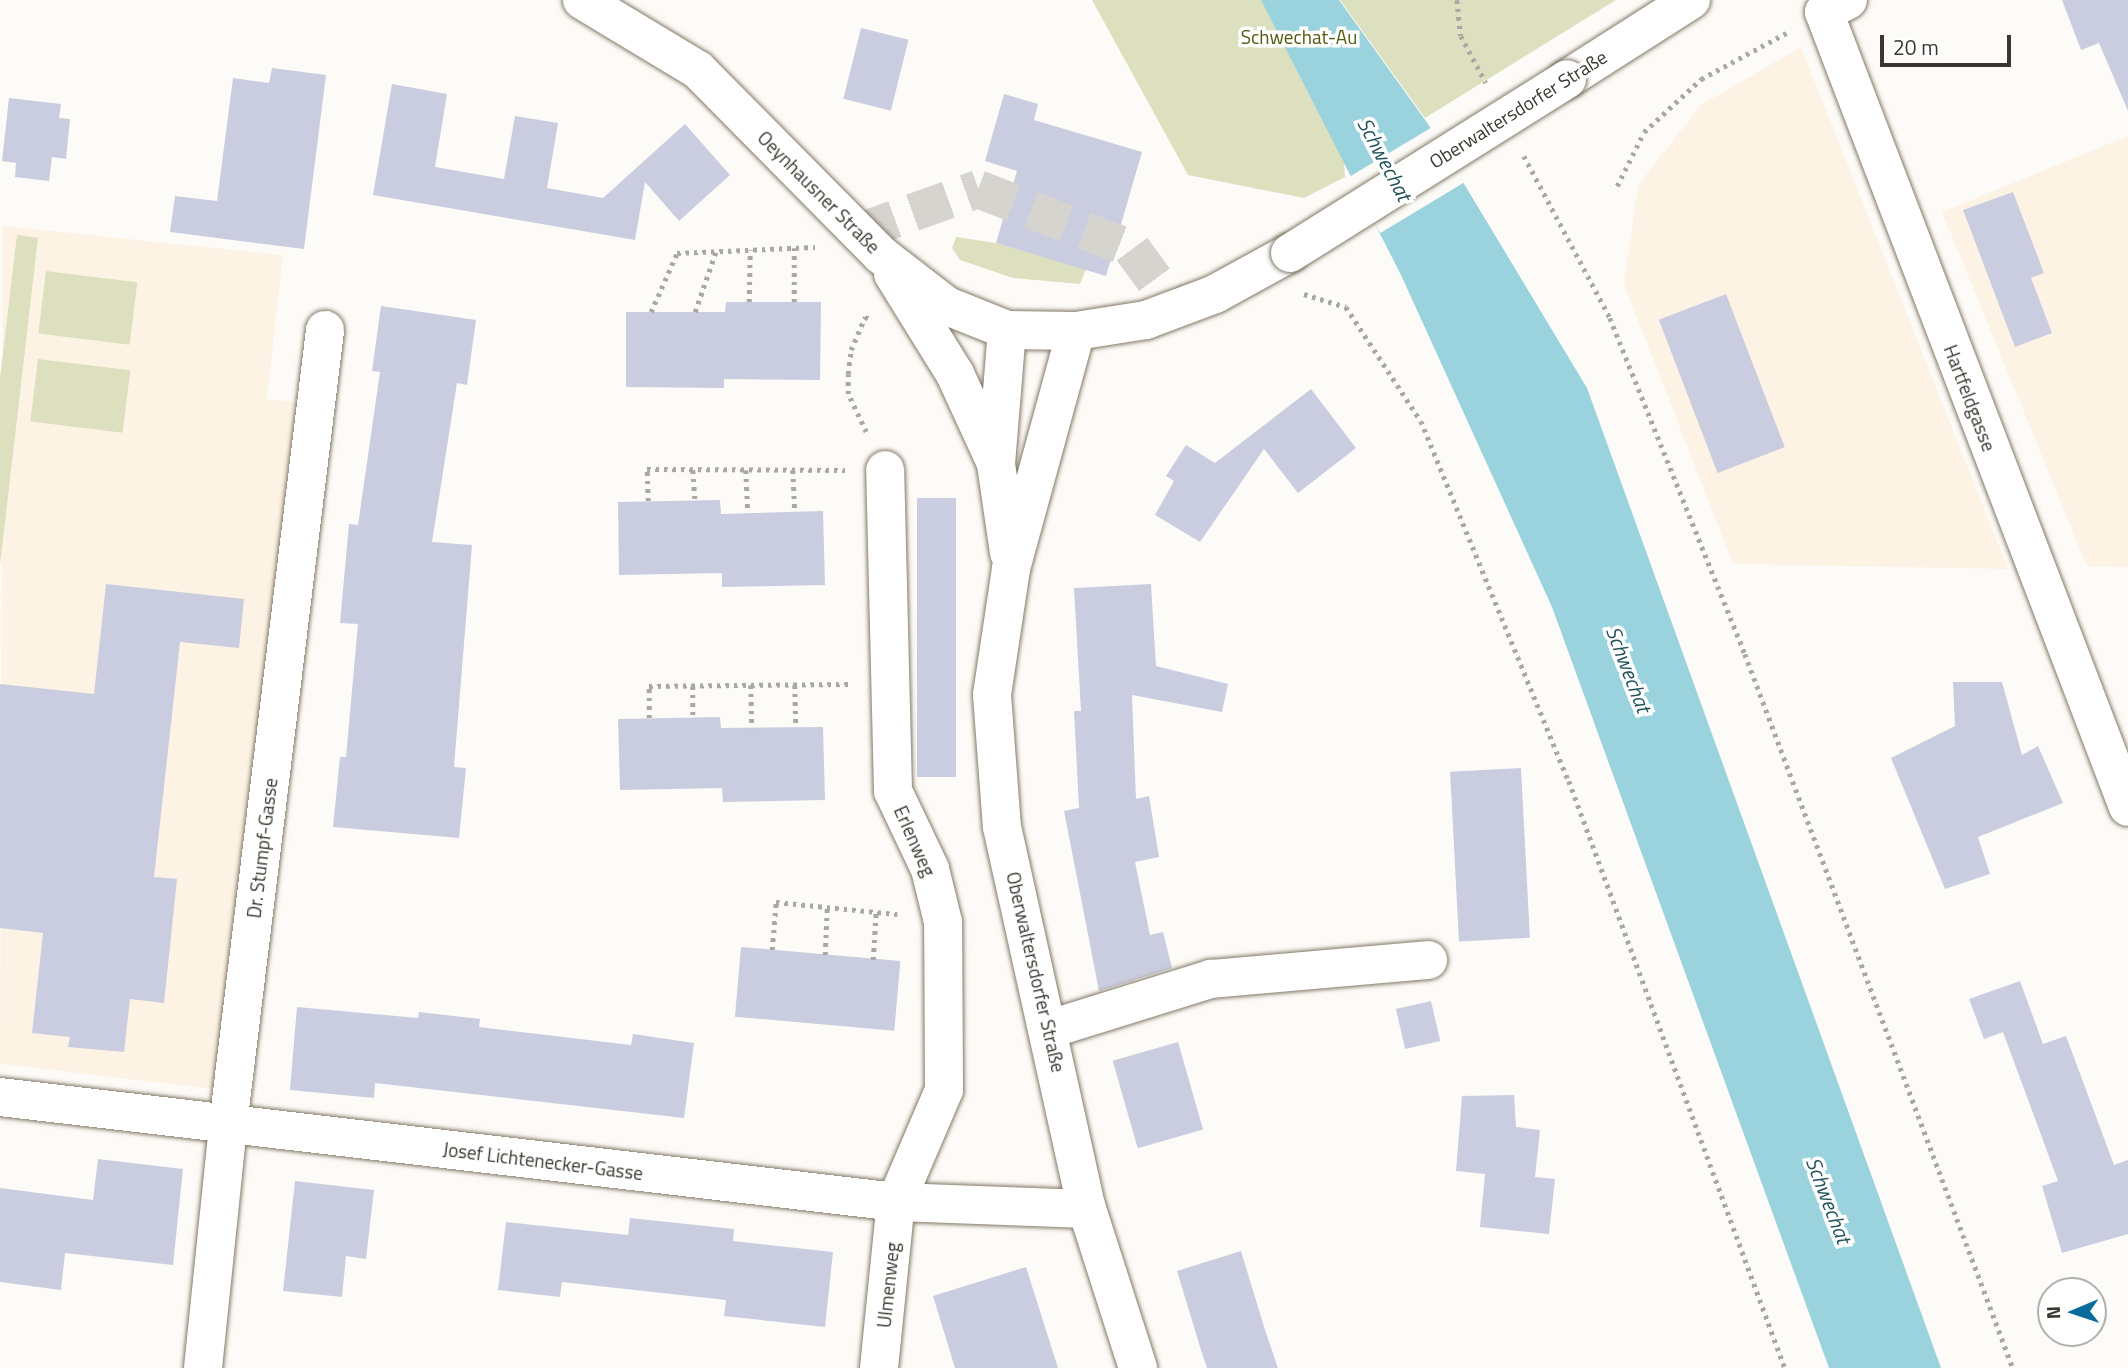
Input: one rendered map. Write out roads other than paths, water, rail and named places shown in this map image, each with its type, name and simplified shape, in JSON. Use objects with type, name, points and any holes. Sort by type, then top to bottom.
[{"type":"street","name":"Oeynhausner Straße","points":[[582,0],[698,71],[876,249],[947,306],[1007,330],[1076,331]]},
{"type":"street","name":"Oberwaltersdorfer Straße","points":[[1076,331],[1146,320],[1215,295],[1280,260],[1691,0]]},
{"type":"street","name":"Hartfeldgasse","points":[[1836,6],[2128,807]]},
{"type":"street","points":[[876,249],[955,374],[996,464]]},
{"type":"street","name":"Dr. Stumpf-Gasse","points":[[203,1368],[228,1125],[325,330]]},
{"type":"street","points":[[1007,330],[996,464],[1012,569]]},
{"type":"street","points":[[1012,569],[1076,331]]},
{"type":"street","name":"Erlenweg","points":[[885,470],[893,791],[930,869],[943,922],[944,1090],[897,1202]]},
{"type":"street","name":"Oberwaltersdorfer Straße","points":[[1012,569],[992,695],[1002,827],[1087,1209],[1138,1368]]},
{"type":"street","points":[[1049,1029],[1210,979],[1428,960]]},
{"type":"street","name":"Josef Lichtenecker-Gasse","points":[[0,1097],[897,1202],[1087,1209]]},
{"type":"street","name":"Ulmenweg","points":[[879,1368],[897,1202]]},
{"type":"water","name":"Schwechat","points":[[1261,0],[1339,0],[1428,124],[1587,388],[1941,1368],[1829,1368],[1552,607],[1401,275]]},
{"type":"tunnel","points":[[859,232],[978,189],[1132,249],[1176,309]]},
{"type":"park label","name":"Schwechat-Au","points":[[1299,37]]}]
